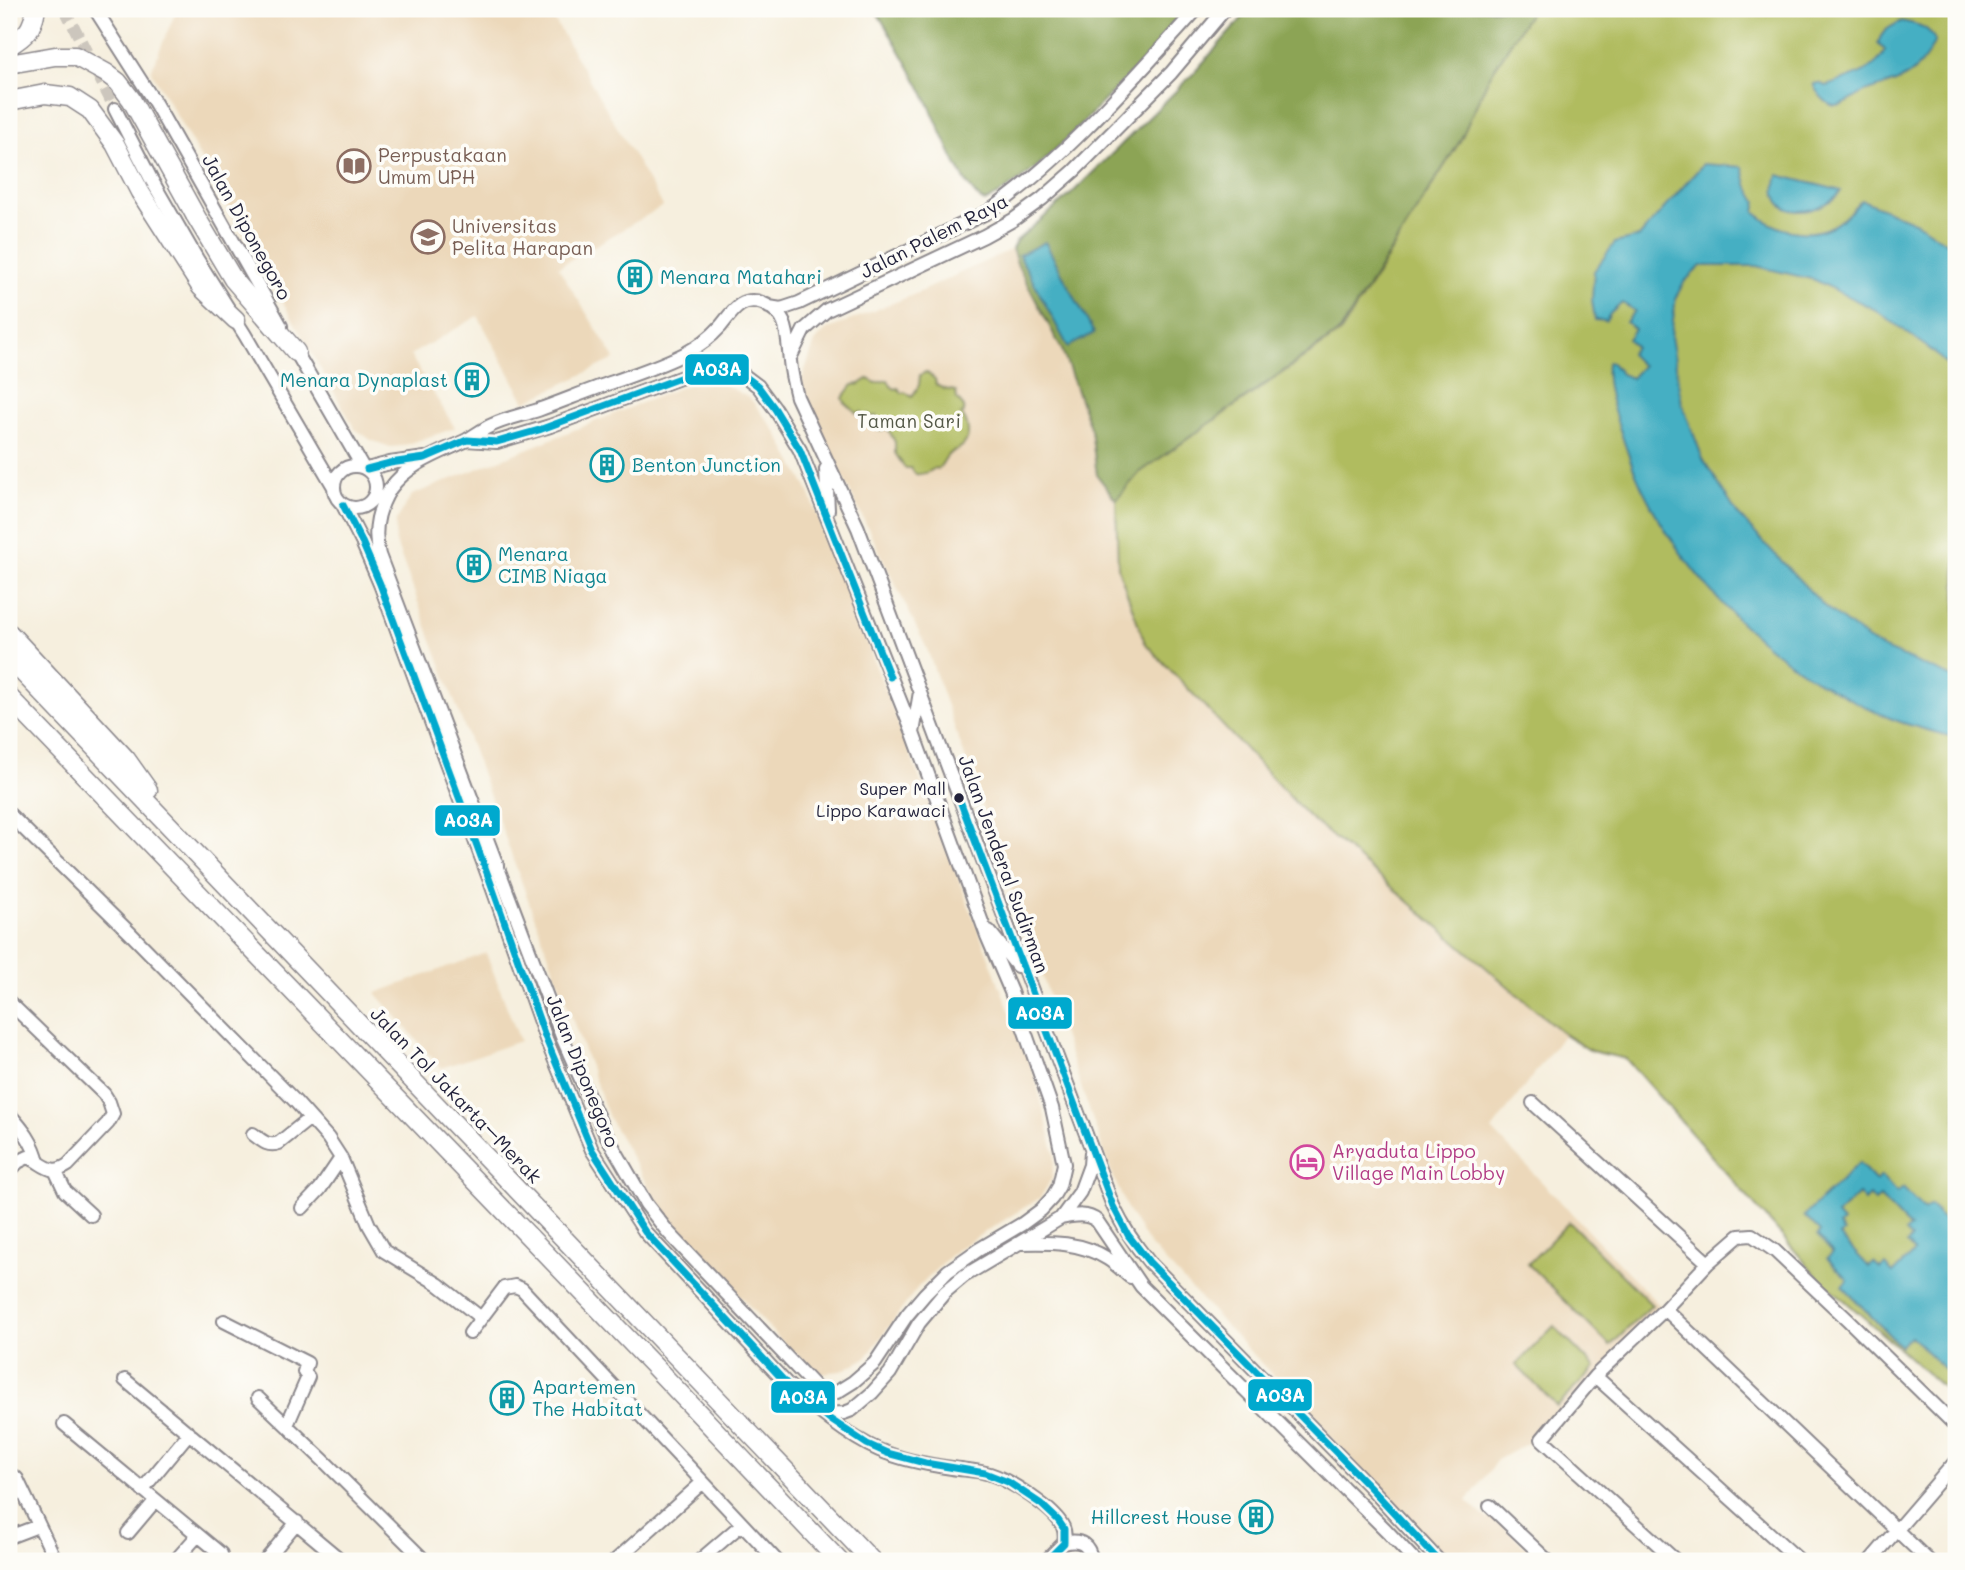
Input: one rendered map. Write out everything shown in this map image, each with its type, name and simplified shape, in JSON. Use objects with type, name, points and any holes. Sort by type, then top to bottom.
[{"type":"highway","points":[[9,46],[31,29],[36,9]]},
{"type":"highway","points":[[9,64],[75,56],[118,82],[131,99],[233,279],[296,352]]},
{"type":"highway","points":[[9,101],[45,94],[71,97],[90,110],[115,144],[140,192],[201,287],[236,320]]},
{"type":"highway","points":[[9,633],[126,759],[181,837]]},
{"type":"highway","name":"Jalan Tol Jakarta–Merak","points":[[9,658],[872,1561]]},
{"type":"highway","points":[[9,696],[839,1561]]},
{"type":"street","name":"Jalan Diponegoro","points":[[95,9],[155,103],[365,468]]},
{"type":"street","name":"Jalan Palem Raya","points":[[365,468],[425,458],[467,440],[494,424],[637,375],[688,352],[708,338],[734,308],[742,304],[755,301],[780,309],[975,220],[1015,193],[1075,138],[1197,9]]},
{"type":"street","name":"Jalan Palem Raya","points":[[790,360],[804,330],[827,310],[984,236],[1013,220],[1042,199],[1074,171],[1171,73],[1225,9]]},
{"type":"street","points":[[115,109],[151,179],[334,487],[338,500],[343,505],[361,508],[373,500],[377,487],[376,480],[365,468],[348,467],[342,470],[334,487]]},
{"type":"street","points":[[817,294],[815,299],[827,310]]},
{"type":"street","points":[[769,307],[785,324],[790,360]]},
{"type":"street","name":"Jalan Jenderal Sudirman","points":[[790,360],[797,397],[858,528],[1091,1149],[1113,1206],[1128,1235],[1149,1262],[1439,1561]]},
{"type":"street","name":"Jalan Jenderal Sudirman","points":[[692,373],[726,368],[742,374],[758,386],[775,409],[800,450],[913,733],[1052,1108],[1064,1164],[1059,1186],[1041,1210],[1022,1224]]},
{"type":"street","name":"Jalan Palem Raya","points":[[467,440],[497,442],[539,430],[692,373]]},
{"type":"street","points":[[580,415],[614,382]]},
{"type":"street","name":"Jalan Palem Raya","points":[[380,511],[391,489],[425,458]]},
{"type":"street","points":[[826,462],[828,520]]},
{"type":"street","name":"Jalan Diponegoro","points":[[343,505],[380,584],[559,1070],[592,1150],[645,1232],[787,1384],[849,1433],[880,1450],[933,1465],[990,1474],[1024,1491],[1086,1545],[1092,1561]]},
{"type":"street","name":"Jalan Diponegoro","points":[[380,511],[376,528],[377,548],[382,563],[563,1039],[604,1131],[646,1204],[688,1254],[817,1389],[837,1392],[875,1363],[907,1315],[948,1271],[1022,1224]]},
{"type":"street","points":[[362,542],[382,563]]},
{"type":"street","points":[[913,733],[920,692]]},
{"type":"street","points":[[447,764],[473,802]]},
{"type":"street","points":[[9,814],[130,933],[328,1138],[341,1158],[369,1226],[384,1251],[438,1284],[481,1318]]},
{"type":"street","points":[[982,922],[1025,975]]},
{"type":"street","points":[[9,1002],[104,1094],[113,1110],[108,1124],[60,1170],[50,1170],[32,1158],[24,1158],[9,1172]]},
{"type":"street","points":[[559,1070],[563,1039]]},
{"type":"street","points":[[1533,1103],[1708,1263]]},
{"type":"street","points":[[9,1114],[32,1143],[38,1162]]},
{"type":"street","points":[[253,1134],[268,1145],[273,1145],[310,1118]]},
{"type":"street","points":[[1060,1218],[1080,1192],[1090,1165],[1091,1149]]},
{"type":"street","points":[[302,1208],[320,1189],[341,1158]]},
{"type":"street","points":[[55,1170],[65,1191],[91,1215]]},
{"type":"street","points":[[1092,1217],[1101,1207],[1113,1206]]},
{"type":"street","points":[[824,1414],[844,1413],[872,1393],[890,1373],[919,1323],[945,1292],[964,1276],[1060,1218],[1073,1215],[1092,1217],[1110,1238],[1140,1286]]},
{"type":"street","points":[[1676,1561],[1542,1439],[1595,1376],[1665,1309],[1708,1263],[1739,1236],[1752,1235],[1763,1242],[1848,1320],[1956,1426]]},
{"type":"street","points":[[1017,1243],[1049,1242],[1083,1247],[1108,1258],[1140,1286],[1415,1561]]},
{"type":"street","points":[[470,1333],[504,1288],[514,1286],[522,1289],[777,1561]]},
{"type":"street","points":[[1665,1309],[1929,1561]]},
{"type":"street","points":[[224,1321],[307,1363],[304,1372],[308,1377],[287,1425]]},
{"type":"street","points":[[1595,1376],[1800,1561]]},
{"type":"street","points":[[125,1380],[342,1561]]},
{"type":"street","points":[[258,1398],[425,1561]]},
{"type":"street","points":[[64,1424],[220,1554]]},
{"type":"street","points":[[142,1490],[189,1433]]},
{"type":"street","points":[[1870,1561],[1956,1463]]},
{"type":"street","points":[[10,1475],[17,1479],[56,1561]]},
{"type":"street","points":[[615,1561],[703,1482]]},
{"type":"street","points":[[128,1533],[155,1500]]},
{"type":"street","points":[[1490,1506],[1548,1561]]},
{"type":"street","points":[[265,1561],[297,1522]]},
{"type":"street","points":[[701,1560],[742,1524]]},
{"type":"street","points":[[9,1537],[38,1525]]},
{"type":"street","points":[[1062,1525],[1064,1543]]},
{"type":"street","points":[[175,1561],[198,1535]]},
{"type":"street","points":[[1046,1561],[1064,1543],[1081,1542]]},
{"type":"shaded area","name":"Universitas Pelita Harapan","points":[[177,9],[548,9],[663,206],[558,267],[615,359],[525,402],[478,316],[410,355],[455,428],[402,446],[390,447],[371,440],[355,429],[151,71]]},
{"type":"shaded area","points":[[1012,249],[1018,266],[1062,350],[1091,430],[1098,475],[1116,500],[1118,568],[1145,643],[1307,815],[1564,1034],[1492,1130],[1661,1307],[1545,1434],[1497,1460],[1467,1501],[1488,1520],[1491,1515],[1541,1561],[1447,1561],[1149,1244],[1128,1211],[1109,1166],[927,649],[802,393],[801,381],[815,342],[826,330],[913,295]]},
{"type":"shaded area","points":[[691,383],[722,383],[750,398],[777,433],[808,490],[1035,1077],[1055,1155],[1052,1178],[1040,1198],[956,1250],[918,1287],[866,1358],[841,1371],[819,1373],[783,1343],[661,1209],[609,1118],[395,540],[396,521],[412,495]]},
{"type":"shaded area","points":[[486,953],[520,1041],[441,1068],[376,993]]},
{"type":"green space","points":[[875,9],[1191,9],[1059,146],[1032,171],[985,202],[968,185],[922,90]]},
{"type":"green space","points":[[1250,9],[1532,9],[1488,79],[1460,141],[1340,331],[1139,473],[1116,500],[1097,475],[1091,430],[1062,350],[1018,266],[1012,249],[1016,241],[1070,195],[1193,74]]},
{"type":"green space","points":[[1532,9],[1956,9],[1956,1399],[1817,1276],[1626,1059],[1591,1051],[1564,1034],[1307,815],[1145,643],[1118,568],[1116,500],[1139,473],[1341,332],[1460,141],[1488,79]]},
{"type":"green space","name":"Taman Sari","points":[[926,372],[935,379],[936,385],[956,391],[957,399],[964,407],[964,413],[961,414],[968,433],[963,446],[949,454],[938,469],[915,474],[911,468],[905,468],[895,453],[895,442],[888,429],[879,430],[876,416],[856,413],[843,398],[853,385],[868,379],[876,383],[888,380],[895,389],[898,388],[912,397],[919,385],[920,375]]},
{"type":"green space","points":[[1569,1222],[1652,1305],[1610,1346],[1528,1264]]},
{"type":"green space","points":[[1554,1326],[1595,1368],[1557,1406],[1516,1365]]},
{"type":"water","points":[[1902,21],[1925,28],[1935,40],[1915,70],[1904,78],[1866,92],[1843,105],[1829,104],[1822,98],[1813,84],[1826,86],[1868,69],[1881,58],[1885,50],[1878,44],[1881,35]]},
{"type":"water","points":[[1703,164],[1743,167],[1747,185],[1757,202],[1755,212],[1782,228],[1802,232],[1822,230],[1840,221],[1862,200],[1917,223],[1956,249],[1956,374],[1935,353],[1876,310],[1815,280],[1756,266],[1701,266],[1684,282],[1676,297],[1671,336],[1682,403],[1703,459],[1738,515],[1825,607],[1877,646],[1956,679],[1956,738],[1893,720],[1819,682],[1773,651],[1717,598],[1679,551],[1662,525],[1635,472],[1612,404],[1607,384],[1607,363],[1612,363],[1621,374],[1631,378],[1642,366],[1630,354],[1635,347],[1628,339],[1635,329],[1626,322],[1635,311],[1622,303],[1606,321],[1595,320],[1592,300],[1594,271],[1615,243],[1639,237]]},
{"type":"water","points":[[1778,175],[1841,191],[1820,206],[1796,211],[1786,208],[1778,201],[1775,190]]},
{"type":"water","points":[[1045,242],[1094,333],[1068,347],[1019,255]]},
{"type":"water","points":[[1859,1163],[1876,1181],[1881,1176],[1897,1193],[1903,1188],[1924,1210],[1930,1205],[1956,1232],[1956,1361],[1945,1370],[1911,1336],[1900,1346],[1842,1286],[1848,1280],[1827,1258],[1833,1253],[1817,1236],[1820,1232],[1804,1216]],"holes":[[[1859,1194],[1865,1201],[1870,1196],[1875,1202],[1880,1197],[1910,1228],[1905,1232],[1911,1239],[1907,1244],[1914,1252],[1893,1273],[1885,1265],[1880,1269],[1874,1263],[1869,1267],[1840,1236],[1844,1232],[1839,1226],[1843,1222],[1837,1215]]]},
{"type":"tunnel","points":[[65,9],[115,109]]},
{"type":"transit line","name":"A03A","points":[[367,469],[425,458],[467,440],[497,442],[539,430],[693,373],[726,368],[742,374],[758,386],[800,450],[890,677]]},
{"type":"transit line","name":"A03A","points":[[343,505],[380,584],[546,1039],[592,1150],[645,1232],[787,1384],[831,1420],[867,1444],[887,1453],[925,1463],[985,1473],[1008,1482],[1041,1504],[1064,1529],[1064,1543],[1046,1561]]},
{"type":"transit line","name":"A03A","points":[[959,798],[1113,1206],[1128,1235],[1149,1262],[1439,1561]]},
{"type":"place","name":"Perpustakaan Umum UPH","points":[[354,166]]},
{"type":"place","name":"Universitas Pelita Harapan","points":[[428,237]]},
{"type":"place","name":"Menara Matahari","points":[[635,277]]},
{"type":"place","name":"Menara Dynaplast","points":[[472,380]]},
{"type":"place","name":"Benton Junction","points":[[607,465]]},
{"type":"place","name":"Menara CIMB Niaga","points":[[474,565]]},
{"type":"place","name":"Super Mall Lippo Karawaci","points":[[959,798]]},
{"type":"place","name":"Aryaduta Lippo Village Main Lobby","points":[[1307,1162]]},
{"type":"place","name":"Apartemen The Habitat","points":[[507,1398]]},
{"type":"place","name":"Hillcrest House","points":[[1256,1517]]}]
